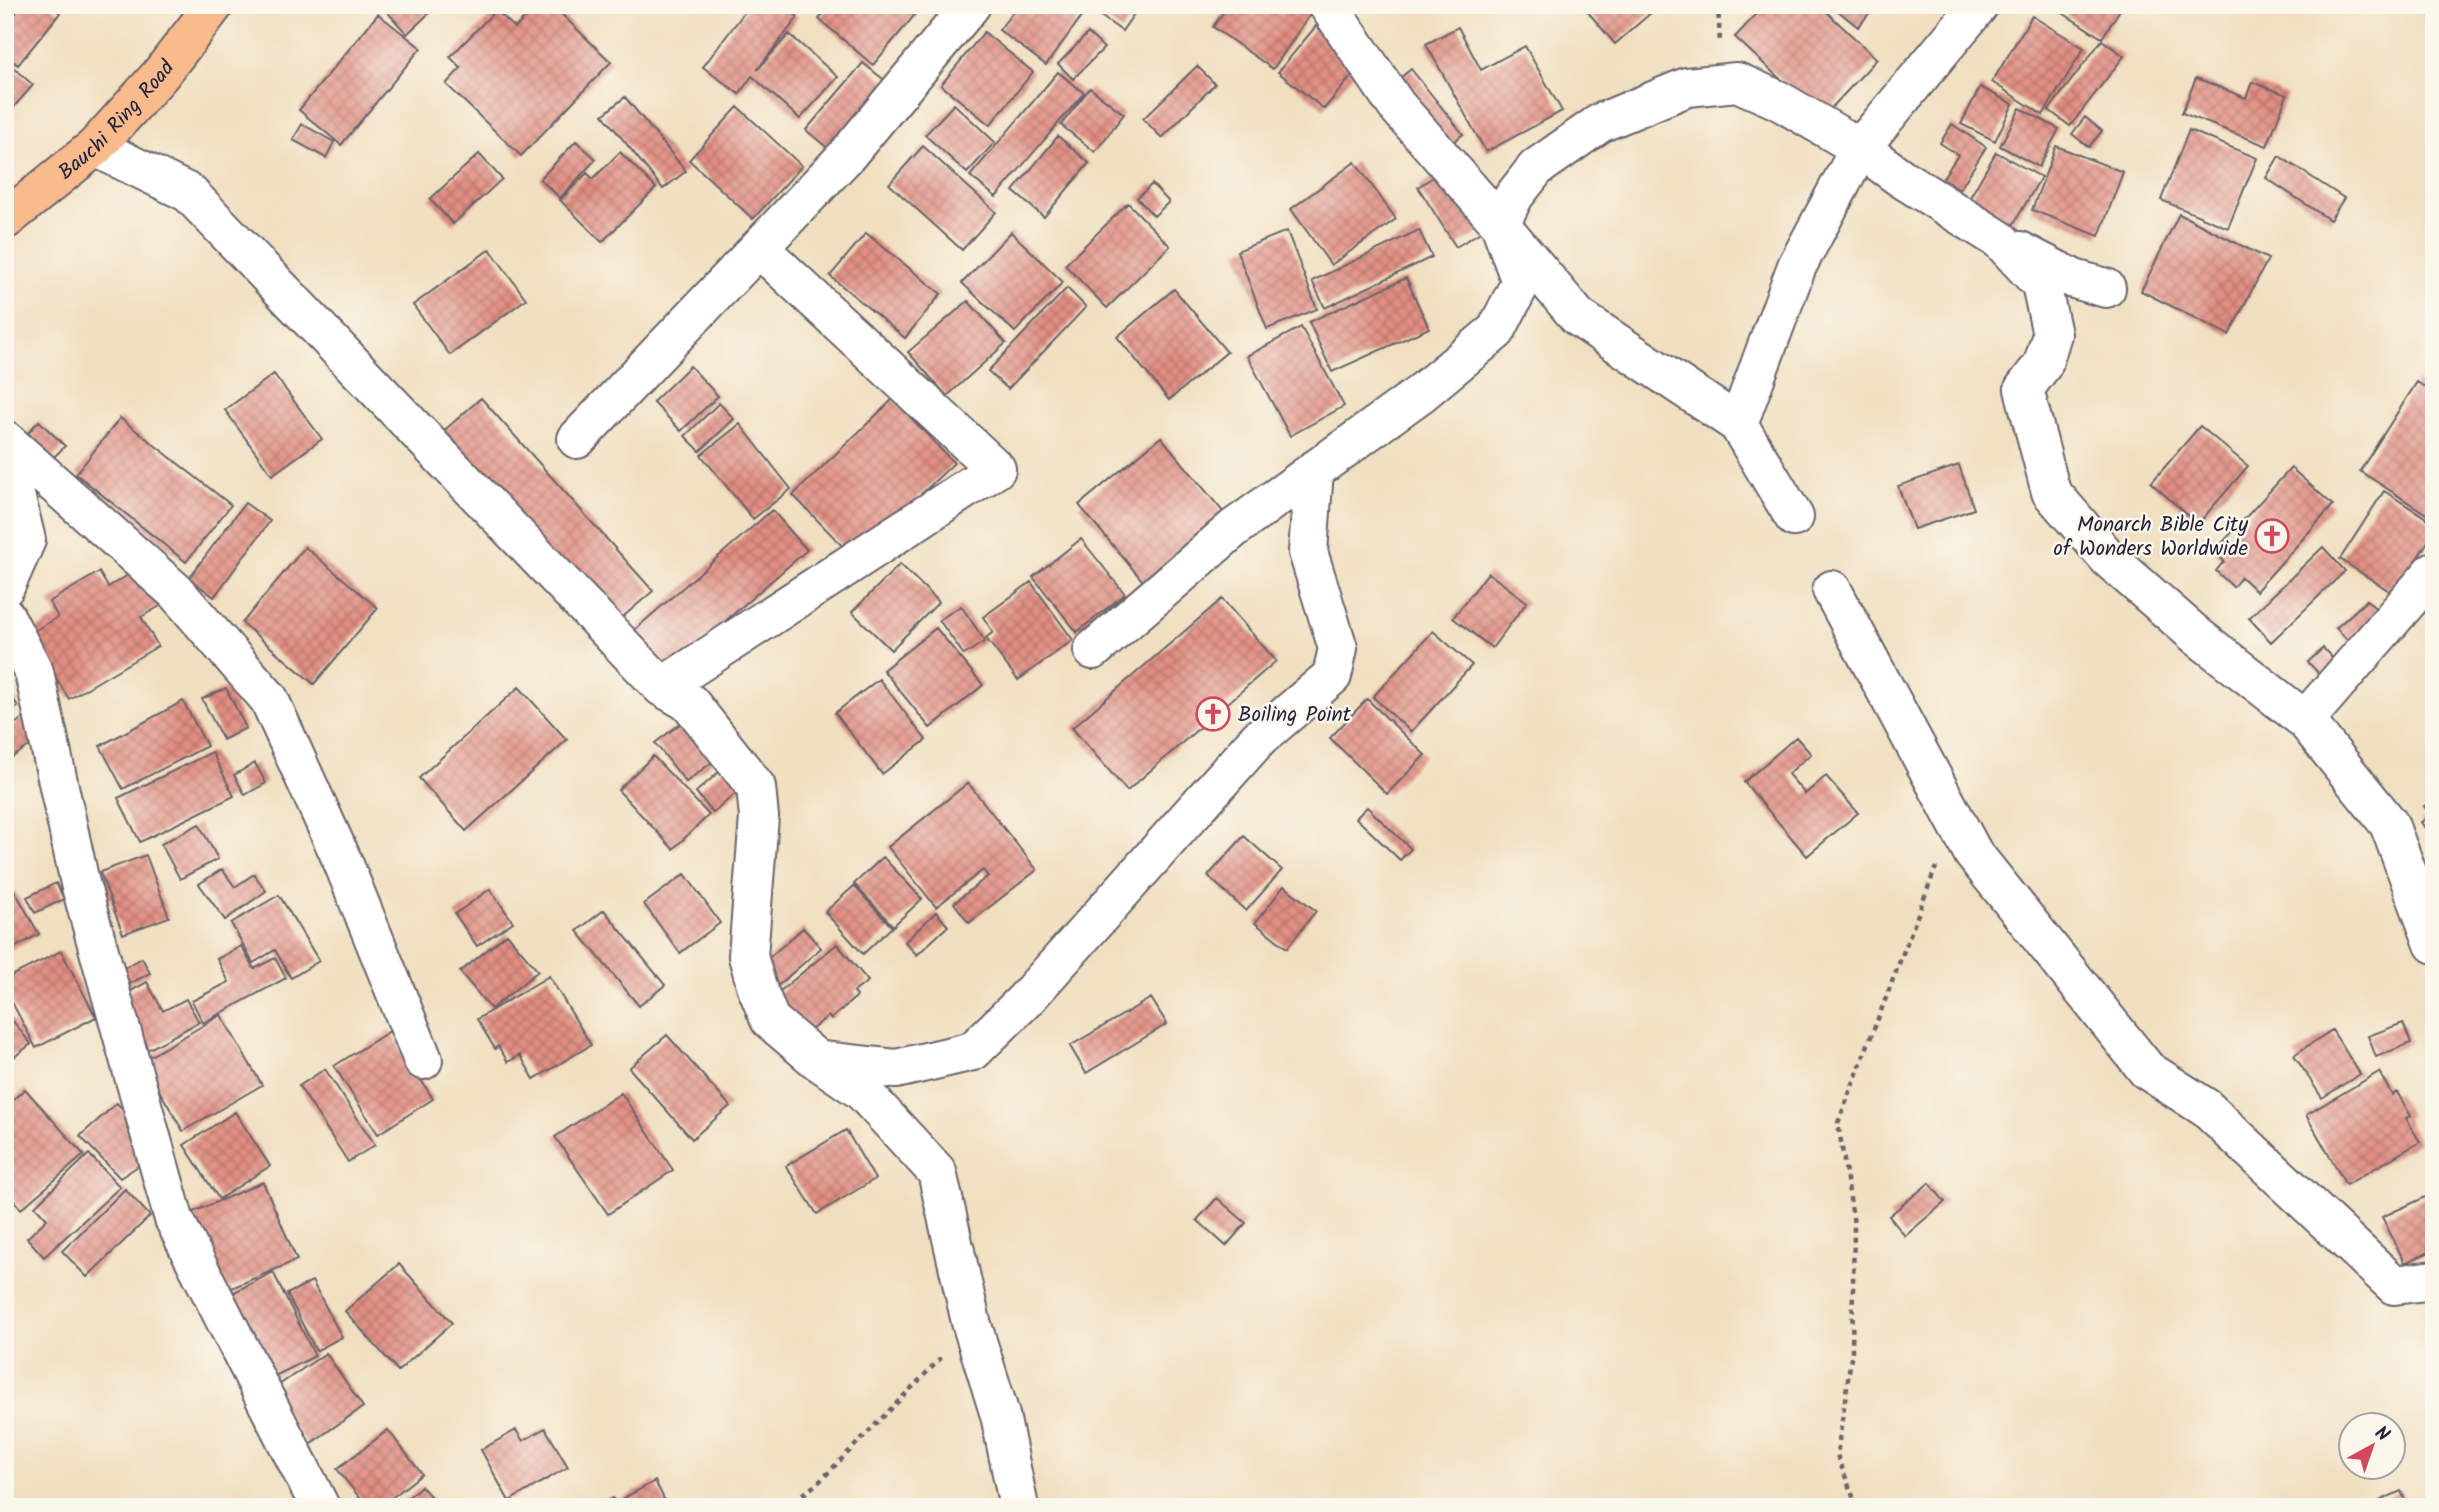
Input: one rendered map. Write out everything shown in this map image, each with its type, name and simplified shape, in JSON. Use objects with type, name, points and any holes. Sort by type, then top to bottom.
[{"type":"main road","name":"Bauchi Ring Road","points":[[5,220],[95,147],[160,75],[214,5]]},
{"type":"street","points":[[577,439],[848,155],[971,5]]},
{"type":"street","points":[[1328,5],[1396,105],[1578,317],[1738,424],[1794,517]]},
{"type":"street","points":[[1738,424],[1797,266],[1860,148],[1979,5]]},
{"type":"street","points":[[1093,650],[1233,529],[1420,394],[1496,331],[1521,282],[1500,224],[1514,196],[1536,168],[1600,123],[1687,88],[1737,82],[1778,100],[1860,148],[1900,178],[2000,240],[2074,279],[2106,288]]},
{"type":"street","points":[[95,147],[189,193],[662,687],[690,703],[756,787],[759,817],[748,956],[757,988],[770,1020],[817,1060],[862,1091],[937,1172],[971,1322],[1000,1415],[1019,1507]]},
{"type":"street","points":[[2000,240],[2041,284],[2052,334],[2043,364],[2024,389],[2051,492],[2109,559],[2197,636],[2305,720],[2389,824],[2434,944]]},
{"type":"street","points":[[662,687],[996,469],[759,248]]},
{"type":"street","points":[[5,440],[175,591],[269,699],[342,860],[423,1060]]},
{"type":"street","points":[[5,454],[26,540],[5,587]]},
{"type":"street","points":[[817,1060],[896,1069],[973,1051],[1025,1000],[1258,739],[1332,676],[1338,648],[1308,552],[1314,470]]},
{"type":"street","points":[[2305,720],[2434,571]]},
{"type":"street","points":[[1832,590],[1973,853],[2147,1070],[2206,1108],[2394,1285],[2434,1280]]},
{"type":"street","points":[[5,616],[34,672],[80,883],[174,1219],[320,1507]]},
{"type":"path","points":[[1857,1507],[1836,1455],[1852,1352],[1854,1224],[1838,1123],[1927,894],[1952,815]]},
{"type":"path","points":[[787,1507],[819,1482],[929,1372],[971,1322]]},
{"type":"building","points":[[22,5],[51,5],[60,13],[18,65],[5,55],[5,26]]},
{"type":"building","points":[[381,5],[438,5],[407,34]]},
{"type":"building","points":[[538,5],[552,5],[611,62],[521,156],[446,84],[461,68],[450,57],[496,10],[515,28]]},
{"type":"building","points":[[750,5],[783,5],[798,17],[757,70],[789,34],[838,77],[800,119],[752,76],[739,94],[703,67]]},
{"type":"building","points":[[830,5],[923,5],[873,65],[819,19]]},
{"type":"building","points":[[1018,5],[1090,5],[1046,65],[999,30]]},
{"type":"building","points":[[1100,5],[1140,5],[1122,31],[1095,12]]},
{"type":"building","points":[[1228,5],[1300,5],[1311,13],[1273,69],[1213,27]]},
{"type":"building","points":[[1582,5],[1660,5],[1615,44]]},
{"type":"building","points":[[1765,5],[1819,5],[1877,59],[1822,118],[1735,37]]},
{"type":"building","points":[[1831,5],[1876,5],[1858,27]]},
{"type":"building","points":[[2050,5],[2123,5],[2102,38]]},
{"type":"building","points":[[378,14],[421,48],[341,145],[299,110]]},
{"type":"building","points":[[2032,16],[2084,48],[2043,115],[1992,82]]},
{"type":"building","points":[[1316,26],[1362,64],[1324,109],[1278,72]]},
{"type":"building","points":[[1458,27],[1481,70],[1525,46],[1562,111],[1486,152],[1426,44]]},
{"type":"building","points":[[984,32],[1033,72],[990,125],[941,85]]},
{"type":"building","points":[[1088,33],[1104,48],[1073,79],[1058,64]]},
{"type":"building","points":[[2102,40],[2124,56],[2070,126],[2049,110]]},
{"type":"building","points":[[863,63],[888,83],[831,151],[806,130]]},
{"type":"building","points":[[1197,66],[1215,84],[1162,138],[1143,119]]},
{"type":"building","points":[[13,67],[33,85],[5,117],[5,77]]},
{"type":"building","points":[[1411,69],[1463,134],[1444,149],[1392,85]]},
{"type":"building","points":[[1058,72],[1084,93],[996,197],[970,176]]},
{"type":"building","points":[[2196,78],[2246,98],[2252,82],[2287,95],[2267,146],[2182,113]]},
{"type":"building","points":[[1980,87],[2013,104],[1995,141],[1961,124]]},
{"type":"building","points":[[1090,88],[1124,114],[1095,152],[1061,125]]},
{"type":"building","points":[[625,97],[686,171],[663,189],[603,115]]},
{"type":"building","points":[[954,104],[995,142],[967,173],[925,135]]},
{"type":"building","points":[[738,107],[802,166],[753,219],[689,160]]},
{"type":"building","points":[[2020,108],[2059,129],[2039,167],[2000,146]]},
{"type":"building","points":[[2085,117],[2102,131],[2089,147],[2072,134]]},
{"type":"building","points":[[302,124],[334,142],[326,158],[293,140]]},
{"type":"building","points":[[1952,124],[1986,147],[1960,189],[1943,178],[1958,155],[1940,143]]},
{"type":"building","points":[[2189,130],[2257,158],[2228,228],[2161,200]]},
{"type":"building","points":[[1058,136],[1089,163],[1044,217],[1013,191]]},
{"type":"building","points":[[576,141],[596,159],[560,198],[540,179]]},
{"type":"building","points":[[923,146],[996,212],[962,250],[889,184]]},
{"type":"building","points":[[2056,146],[2123,172],[2099,236],[2032,210]]},
{"type":"building","points":[[620,152],[656,188],[602,242],[560,200],[587,173],[593,179]]},
{"type":"building","points":[[1996,152],[2041,177],[2012,227],[1968,201]]},
{"type":"building","points":[[479,154],[502,179],[453,224],[430,199]]},
{"type":"building","points":[[2279,156],[2344,198],[2330,220],[2266,178]]},
{"type":"building","points":[[1355,162],[1396,219],[1331,265],[1291,209]]},
{"type":"building","points":[[1444,170],[1482,231],[1456,247],[1418,187]]},
{"type":"building","points":[[1152,184],[1169,202],[1154,216],[1137,198]]},
{"type":"building","points":[[1128,203],[1170,246],[1107,308],[1065,265]]},
{"type":"building","points":[[2179,214],[2268,259],[2229,335],[2141,291]]},
{"type":"building","points":[[1419,230],[1432,257],[1325,308],[1312,281]]},
{"type":"building","points":[[1287,231],[1317,309],[1267,329],[1237,251]]},
{"type":"building","points":[[1011,232],[1063,282],[1015,332],[962,283]]},
{"type":"building","points":[[866,233],[941,294],[905,338],[830,276]]},
{"type":"building","points":[[490,249],[526,299],[450,355],[413,305]]},
{"type":"building","points":[[1406,278],[1429,328],[1332,372],[1309,322]]},
{"type":"building","points":[[1067,288],[1086,307],[1008,389],[988,371]]},
{"type":"building","points":[[1174,289],[1227,352],[1169,400],[1117,337]]},
{"type":"building","points":[[968,301],[1006,343],[947,396],[908,352]]},
{"type":"building","points":[[1301,327],[1344,406],[1290,436],[1247,356]]},
{"type":"building","points":[[690,366],[718,396],[681,431],[653,402]]},
{"type":"building","points":[[274,374],[322,439],[272,475],[225,410]]},
{"type":"building","points":[[2417,382],[2434,393],[2434,519],[2360,471]]},
{"type":"building","points":[[481,398],[653,591],[611,627],[439,435]]},
{"type":"building","points":[[893,399],[954,463],[854,558],[793,495]]},
{"type":"building","points":[[719,403],[734,419],[700,451],[685,436]]},
{"type":"building","points":[[120,418],[231,505],[186,562],[76,474]]},
{"type":"building","points":[[39,421],[65,446],[53,458],[28,433]]},
{"type":"building","points":[[740,424],[791,489],[753,519],[701,455]]},
{"type":"building","points":[[2200,426],[2248,466],[2198,524],[2151,483]]},
{"type":"building","points":[[1161,437],[1229,519],[1147,586],[1079,505]]},
{"type":"building","points":[[1959,465],[1974,509],[1914,529],[1898,486]]},
{"type":"building","points":[[2291,468],[2333,505],[2256,591],[2241,577],[2233,587],[2216,571],[2224,561],[2214,552]]},
{"type":"building","points":[[2384,491],[2434,523],[2434,532],[2394,594],[2340,559]]},
{"type":"building","points":[[245,503],[270,521],[214,597],[189,578]]},
{"type":"building","points":[[772,510],[807,550],[660,678],[625,638]]},
{"type":"building","points":[[1081,539],[1125,594],[1077,632],[1033,577]]},
{"type":"building","points":[[305,547],[378,608],[314,684],[242,623]]},
{"type":"building","points":[[2323,547],[2345,571],[2271,642],[2249,618]]},
{"type":"building","points":[[900,564],[939,602],[891,650],[852,612]]},
{"type":"building","points":[[140,568],[162,605],[141,617],[158,646],[69,699],[29,634],[58,617],[49,602],[99,572],[108,587]]},
{"type":"building","points":[[1488,573],[1527,602],[1492,648],[1453,618]]},
{"type":"building","points":[[1031,582],[1073,640],[1018,680],[986,638],[993,632],[983,617]]},
{"type":"building","points":[[1222,599],[1276,661],[1127,791],[1072,728]]},
{"type":"building","points":[[2367,600],[2382,615],[2351,644],[2336,628]]},
{"type":"building","points":[[961,606],[985,641],[964,655],[939,620]]},
{"type":"building","points":[[936,628],[983,685],[930,728],[883,670]]},
{"type":"building","points":[[1433,631],[1472,665],[1411,732],[1373,697]]},
{"type":"building","points":[[2323,648],[2336,662],[2321,676],[2308,662]]},
{"type":"building","points":[[879,679],[926,740],[882,774],[835,713]]},
{"type":"building","points":[[5,684],[18,707],[5,715]]},
{"type":"building","points":[[519,687],[567,740],[466,831],[419,778]]},
{"type":"building","points":[[226,688],[246,728],[223,740],[202,699]]},
{"type":"building","points":[[1367,699],[1425,755],[1387,794],[1330,738]]},
{"type":"building","points":[[183,701],[207,746],[123,789],[100,746]]},
{"type":"building","points":[[31,713],[46,735],[5,762],[5,730]]},
{"type":"building","points":[[689,717],[720,756],[686,782],[655,743]]},
{"type":"building","points":[[1796,737],[1811,754],[1788,774],[1805,794],[1826,776],[1858,813],[1807,856],[1744,782]]},
{"type":"building","points":[[212,752],[234,796],[140,842],[118,798]]},
{"type":"building","points":[[653,756],[709,815],[673,849],[618,790]]},
{"type":"building","points":[[255,763],[266,783],[245,795],[234,775]]},
{"type":"building","points":[[727,765],[745,785],[713,813],[696,792]]},
{"type":"building","points":[[968,783],[1037,870],[969,923],[954,903],[988,876],[983,870],[936,907],[888,847]]},
{"type":"building","points":[[2434,800],[2434,842],[2421,822],[2430,816],[2424,806]]},
{"type":"building","points":[[1367,807],[1411,849],[1400,860],[1356,818]]},
{"type":"building","points":[[199,824],[218,859],[180,879],[161,844]]},
{"type":"building","points":[[1244,836],[1282,870],[1246,911],[1208,876]]},
{"type":"building","points":[[146,855],[169,917],[123,934],[100,872]]},
{"type":"building","points":[[883,857],[922,899],[893,926],[854,884]]},
{"type":"building","points":[[222,869],[235,887],[254,874],[266,891],[225,920],[199,884]]},
{"type":"building","points":[[685,874],[720,923],[680,953],[644,904]]},
{"type":"building","points":[[8,879],[39,934],[5,953],[5,880]]},
{"type":"building","points":[[56,883],[64,899],[35,913],[27,897]]},
{"type":"building","points":[[854,886],[892,927],[863,954],[825,912]]},
{"type":"building","points":[[1284,886],[1316,911],[1287,948],[1255,923]]},
{"type":"building","points":[[490,889],[513,922],[477,946],[455,914]]},
{"type":"building","points":[[279,895],[319,961],[291,978],[275,950],[253,963],[231,923]]},
{"type":"building","points":[[604,910],[665,985],[639,1006],[577,931]]},
{"type":"building","points":[[936,912],[948,926],[917,955],[905,942]]},
{"type":"building","points":[[803,928],[821,948],[774,989],[756,969]]},
{"type":"building","points":[[507,934],[538,971],[491,1009],[460,972]]},
{"type":"building","points":[[837,944],[868,981],[854,992],[857,996],[831,1019],[828,1016],[800,1039],[773,997]]},
{"type":"building","points":[[241,946],[254,969],[275,958],[286,978],[203,1023],[192,1001],[229,982],[217,959]]},
{"type":"building","points":[[61,951],[96,1017],[36,1048],[5,989],[5,979]]},
{"type":"building","points":[[142,958],[150,973],[122,988],[114,973]]},
{"type":"building","points":[[549,976],[591,1045],[534,1079],[520,1055],[508,1062],[498,1046],[495,1049],[477,1019]]},
{"type":"building","points":[[147,982],[163,1011],[186,999],[199,1022],[144,1052],[116,999]]},
{"type":"building","points":[[1151,998],[1167,1024],[1086,1073],[1070,1046]]},
{"type":"building","points":[[5,1011],[31,1044],[14,1057],[5,1046]]},
{"type":"building","points":[[221,1015],[262,1085],[183,1131],[142,1061]]},
{"type":"building","points":[[2403,1023],[2411,1043],[2376,1057],[2368,1036]]},
{"type":"building","points":[[2332,1030],[2360,1074],[2322,1098],[2294,1055]]},
{"type":"building","points":[[390,1031],[433,1099],[378,1134],[334,1066]]},
{"type":"building","points":[[667,1035],[730,1106],[692,1139],[629,1068]]},
{"type":"building","points":[[325,1069],[375,1145],[348,1162],[299,1086]]},
{"type":"building","points":[[2379,1072],[2392,1095],[2397,1092],[2411,1116],[2406,1118],[2420,1142],[2346,1185],[2306,1115]]},
{"type":"building","points":[[25,1089],[84,1155],[21,1209],[5,1191],[5,1107]]},
{"type":"building","points":[[621,1093],[673,1170],[608,1214],[555,1137]]},
{"type":"building","points":[[117,1103],[133,1123],[127,1129],[150,1158],[120,1178],[80,1136]]},
{"type":"building","points":[[235,1112],[270,1166],[219,1199],[184,1145]]},
{"type":"building","points":[[846,1130],[875,1179],[817,1214],[786,1166]]},
{"type":"building","points":[[89,1154],[120,1187],[44,1257],[27,1238],[47,1219],[35,1206]]},
{"type":"building","points":[[263,1182],[297,1260],[227,1290],[193,1212]]},
{"type":"building","points":[[1929,1183],[1945,1202],[1905,1236],[1889,1216]]},
{"type":"building","points":[[125,1189],[150,1216],[87,1277],[62,1251]]},
{"type":"building","points":[[2434,1193],[2434,1250],[2405,1263],[2382,1217]]},
{"type":"building","points":[[1217,1198],[1246,1223],[1226,1246],[1197,1220]]},
{"type":"building","points":[[399,1264],[452,1323],[398,1371],[345,1311]]},
{"type":"building","points":[[273,1272],[315,1356],[271,1378],[229,1295]]},
{"type":"building","points":[[312,1281],[342,1337],[316,1351],[287,1294]]},
{"type":"building","points":[[326,1353],[363,1407],[308,1445],[270,1391]]},
{"type":"building","points":[[545,1428],[568,1467],[509,1501],[481,1450],[516,1430],[523,1441]]},
{"type":"building","points":[[388,1430],[422,1474],[380,1507],[367,1507],[337,1469]]},
{"type":"building","points":[[655,1481],[668,1507],[626,1507],[622,1499]]},
{"type":"building","points":[[421,1486],[440,1507],[398,1507]]},
{"type":"building","points":[[2401,1491],[2408,1507],[2366,1507]]},
{"type":"building","points":[[613,1498],[617,1507],[593,1507]]},
{"type":"place","name":"Monarch Bible City of Wonders Worldwide","points":[[2272,536]]},
{"type":"place","name":"Boiling Point","points":[[1213,714]]}]
